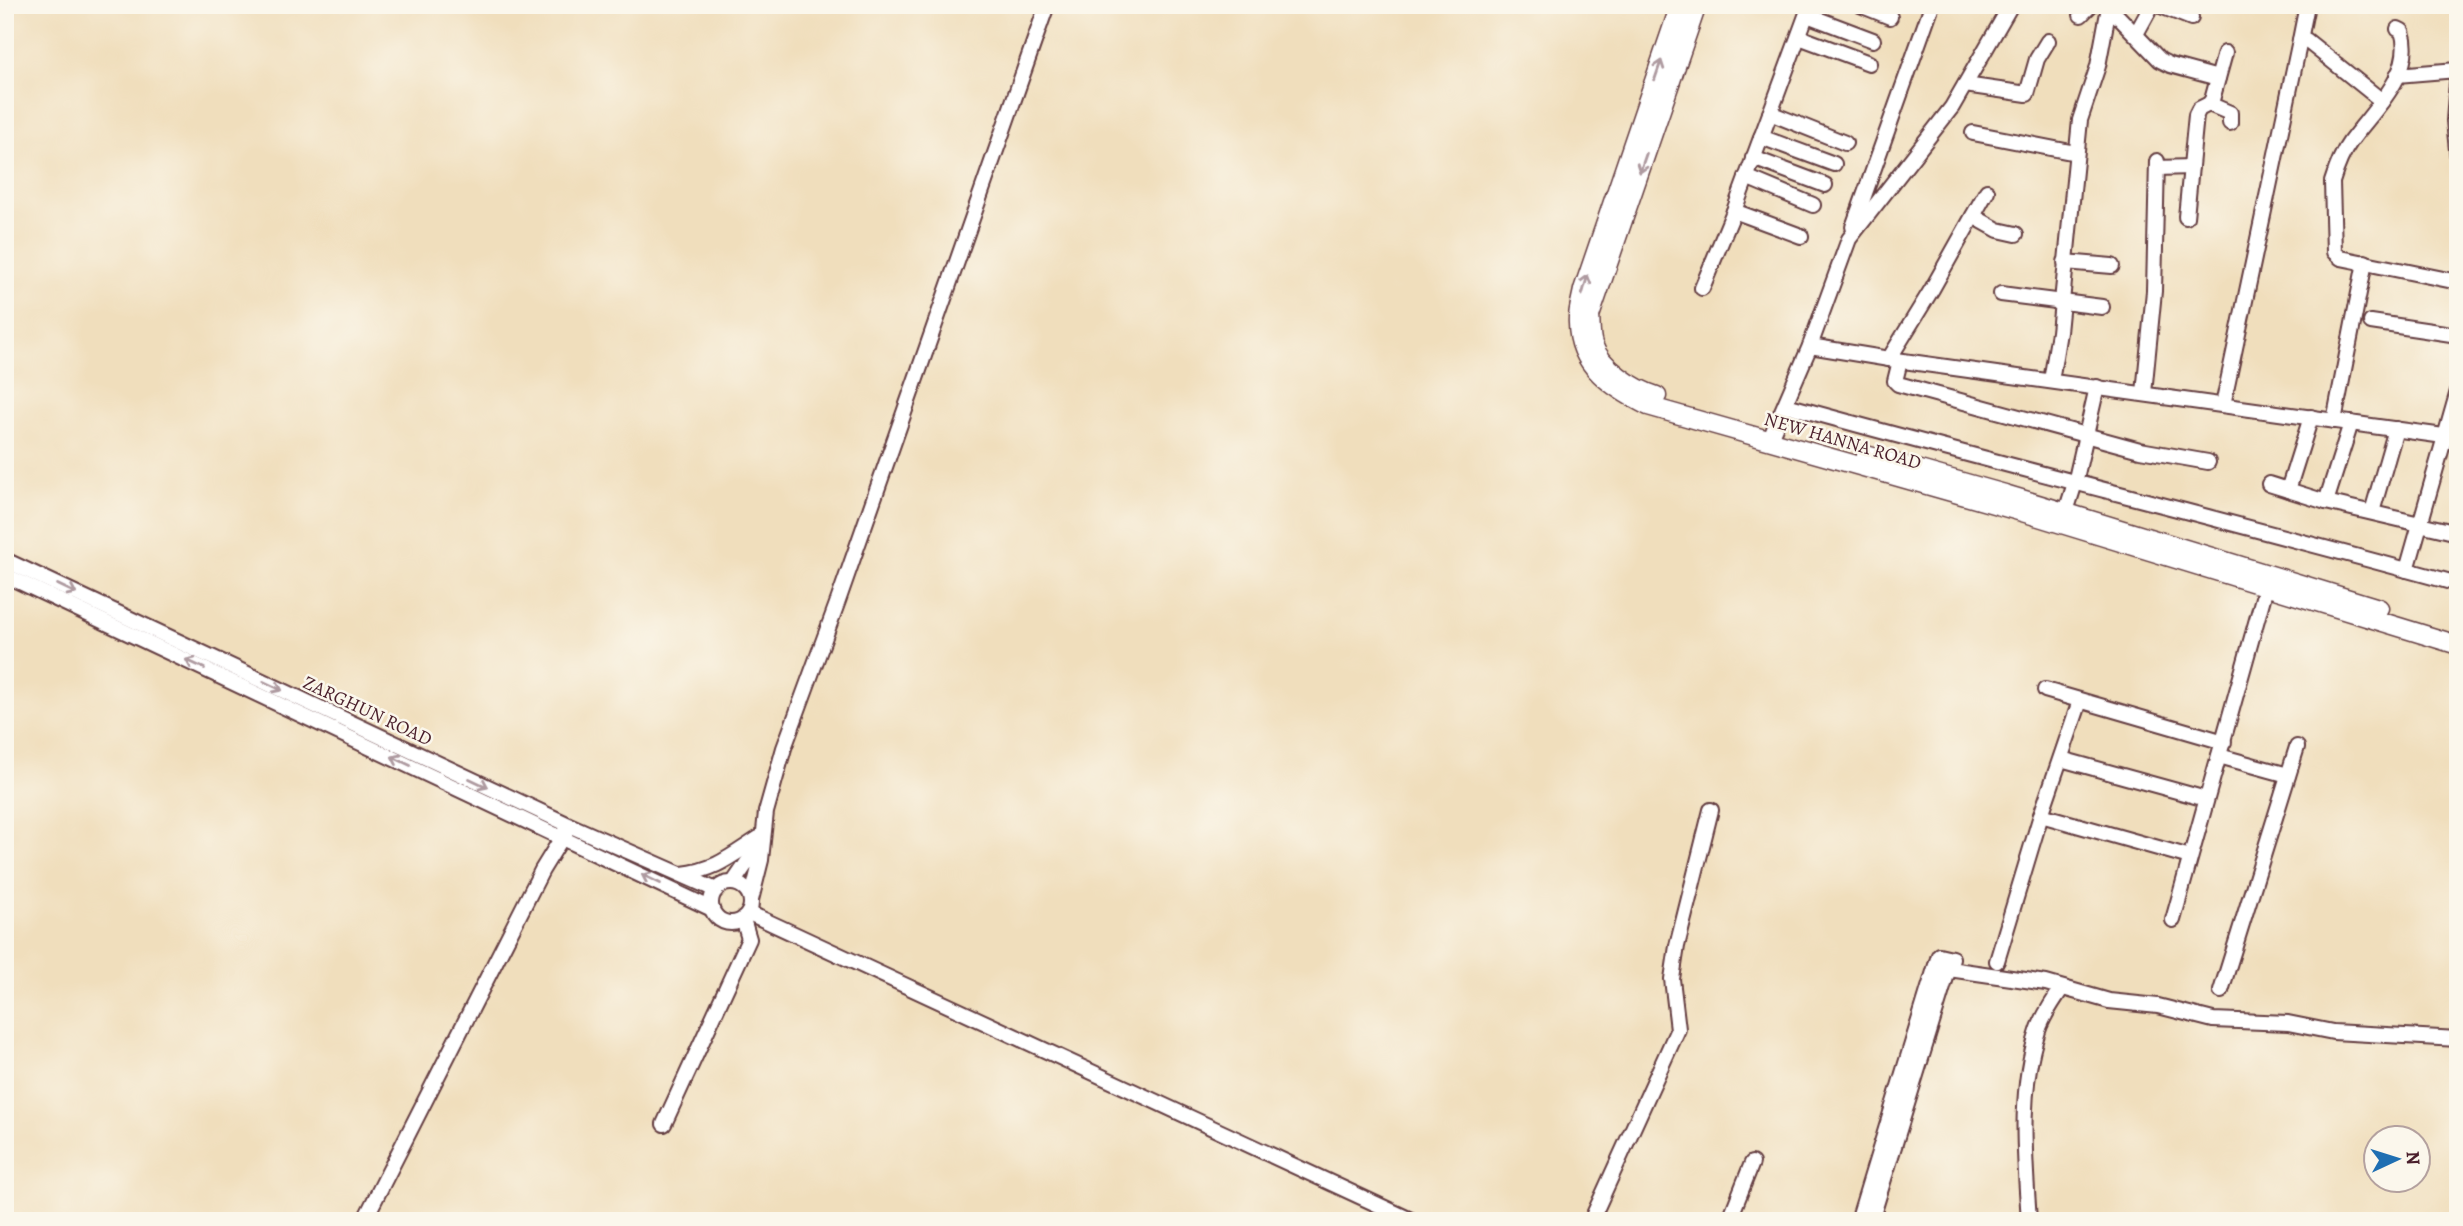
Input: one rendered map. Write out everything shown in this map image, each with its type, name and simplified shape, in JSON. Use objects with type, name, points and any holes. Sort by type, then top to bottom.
[{"type":"main road","name":"NEW HANNA ROAD","points":[[1680,5],[1583,290],[1577,322],[1582,351],[1595,370],[1618,391],[1648,406],[1772,435]]},
{"type":"main road","name":"NEW HANNA ROAD","points":[[1696,5],[1590,316],[1593,344],[1604,362],[1647,393],[1772,435],[2458,633]]},
{"type":"main road","name":"NEW HANNA ROAD","points":[[2064,519],[2266,587],[2458,645]]},
{"type":"street","points":[[733,883],[751,857],[761,834],[784,748],[1047,5]]},
{"type":"street","points":[[1860,5],[1890,17]]},
{"type":"street","points":[[1772,435],[1810,346],[1932,5]]},
{"type":"street","points":[[1849,239],[1952,107],[2011,5]]},
{"type":"street","points":[[2137,34],[2152,5]]},
{"type":"street","points":[[2158,5],[2191,18]]},
{"type":"street","points":[[2223,405],[2307,5]]},
{"type":"street","points":[[2108,6],[2160,60],[2218,78]]},
{"type":"street","points":[[2051,381],[2062,302],[2080,120],[2098,66],[2108,6]]},
{"type":"street","points":[[1702,288],[1734,211],[1809,10],[1873,40]]},
{"type":"street","points":[[2398,29],[2402,31],[2406,41],[2404,59],[2382,101],[2349,143],[2332,182],[2334,252],[2340,258],[2458,282]]},
{"type":"street","points":[[1799,37],[1869,63]]},
{"type":"street","points":[[2300,40],[2306,40],[2382,101]]},
{"type":"street","points":[[1965,85],[2026,94],[2037,59],[2048,41]]},
{"type":"street","points":[[2209,104],[2225,53]]},
{"type":"street","points":[[2397,75],[2457,69],[2454,121],[2458,160]]},
{"type":"street","points":[[2186,217],[2196,115],[2202,105],[2209,104],[2228,110],[2230,123]]},
{"type":"street","points":[[1770,113],[1845,144]]},
{"type":"street","points":[[1973,133],[2076,153]]},
{"type":"street","points":[[1761,137],[1834,164]]},
{"type":"street","points":[[1754,158],[1825,185]]},
{"type":"street","points":[[2144,393],[2154,290],[2157,164],[2191,167]]},
{"type":"street","points":[[1746,177],[1813,205]]},
{"type":"street","points":[[2458,187],[2458,198]]},
{"type":"street","points":[[1987,191],[1894,360],[1895,381],[2161,456],[2208,462]]},
{"type":"street","points":[[1734,211],[1801,236]]},
{"type":"street","points":[[1973,216],[1998,230],[2016,234]]},
{"type":"street","points":[[2065,262],[2112,266]]},
{"type":"street","points":[[2334,421],[2365,262]]},
{"type":"street","points":[[2001,294],[2102,307]]},
{"type":"street","points":[[2371,323],[2458,335]]},
{"type":"street","points":[[1810,346],[2451,437]]},
{"type":"street","points":[[2064,519],[2097,387]]},
{"type":"street","points":[[2407,570],[2420,524],[2451,437],[2458,391]]},
{"type":"street","points":[[1786,405],[1970,457],[2458,584]]},
{"type":"street","points":[[2288,490],[2311,417]]},
{"type":"street","points":[[2326,502],[2351,423]]},
{"type":"street","points":[[2372,512],[2396,429]]},
{"type":"street","points":[[2269,484],[2326,502],[2458,533]]},
{"type":"street","name":"ZARGHUN ROAD","points":[[5,560],[566,831],[716,890]]},
{"type":"street","points":[[5,575],[566,831],[712,909]]},
{"type":"street","points":[[2173,920],[2266,587]]},
{"type":"street","points":[[2045,690],[2221,749],[2288,775]]},
{"type":"street","points":[[1997,961],[2041,816],[2080,701]]},
{"type":"street","points":[[2221,991],[2297,747]]},
{"type":"street","points":[[2061,758],[2206,799]]},
{"type":"street","points":[[1591,1221],[1678,1029],[1672,979],[1677,946],[1711,810]]},
{"type":"street","points":[[2041,816],[2190,857]]},
{"type":"street","points":[[364,1221],[542,870],[566,831]]},
{"type":"street","points":[[680,874],[710,869],[761,834]]},
{"type":"street","points":[[664,1124],[749,939],[748,910],[745,888],[727,883],[712,896],[715,915],[726,922],[738,922],[748,910],[761,860],[761,834]]},
{"type":"street","points":[[748,910],[1413,1221]]},
{"type":"street","points":[[1858,1221],[1939,955],[1952,958],[1871,1221]]},
{"type":"street","points":[[1948,969],[2046,983],[2109,1001],[2158,1006],[2214,1020],[2288,1023],[2333,1032],[2458,1039]]},
{"type":"street","points":[[2029,1221],[2024,1127],[2029,1073],[2038,1031],[2045,1014],[2062,988]]},
{"type":"street","points":[[1729,1221],[1752,1163]]}]
